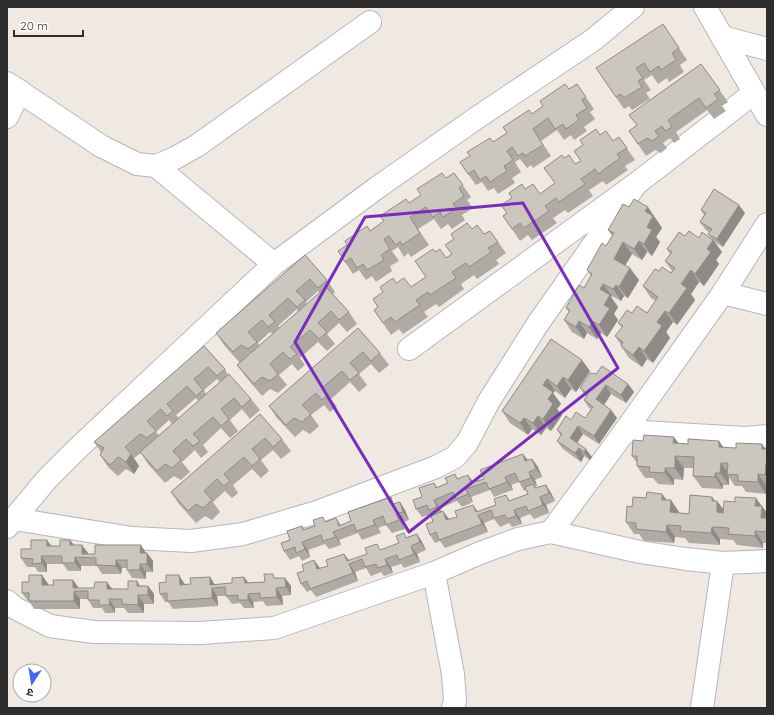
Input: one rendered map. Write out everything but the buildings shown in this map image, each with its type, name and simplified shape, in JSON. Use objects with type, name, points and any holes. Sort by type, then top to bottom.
[{"type":"street","points":[[11,523],[47,479],[76,450],[274,264],[378,187],[465,126],[593,40],[633,7]]},
{"type":"street","points":[[705,7],[767,115]]},
{"type":"street","points":[[7,117],[13,87],[101,146],[137,164],[156,166],[175,158],[198,145],[370,22]]},
{"type":"street","points":[[722,37],[767,49]]},
{"type":"street","points":[[409,349],[636,184],[754,93]]},
{"type":"street","points":[[156,166],[274,264]]},
{"type":"street","points":[[11,523],[132,538],[191,541],[243,534],[317,512],[436,467],[455,457],[467,443],[489,401],[537,325],[636,184]]},
{"type":"street","points":[[551,532],[723,293],[767,224]]},
{"type":"street","points":[[723,293],[767,304]]},
{"type":"street","points":[[625,431],[745,438],[767,436]]},
{"type":"street","points":[[7,601],[15,608],[50,626],[94,632],[200,633],[274,628],[434,573],[480,553],[518,539],[551,532],[640,552],[686,559],[723,563],[767,561]]},
{"type":"street","points":[[702,708],[723,563]]},
{"type":"street","points":[[434,573],[453,674],[455,701],[453,708]]},
{"type":"highlighted area","points":[[523,203],[618,368],[409,532],[295,342],[365,217]]}]
